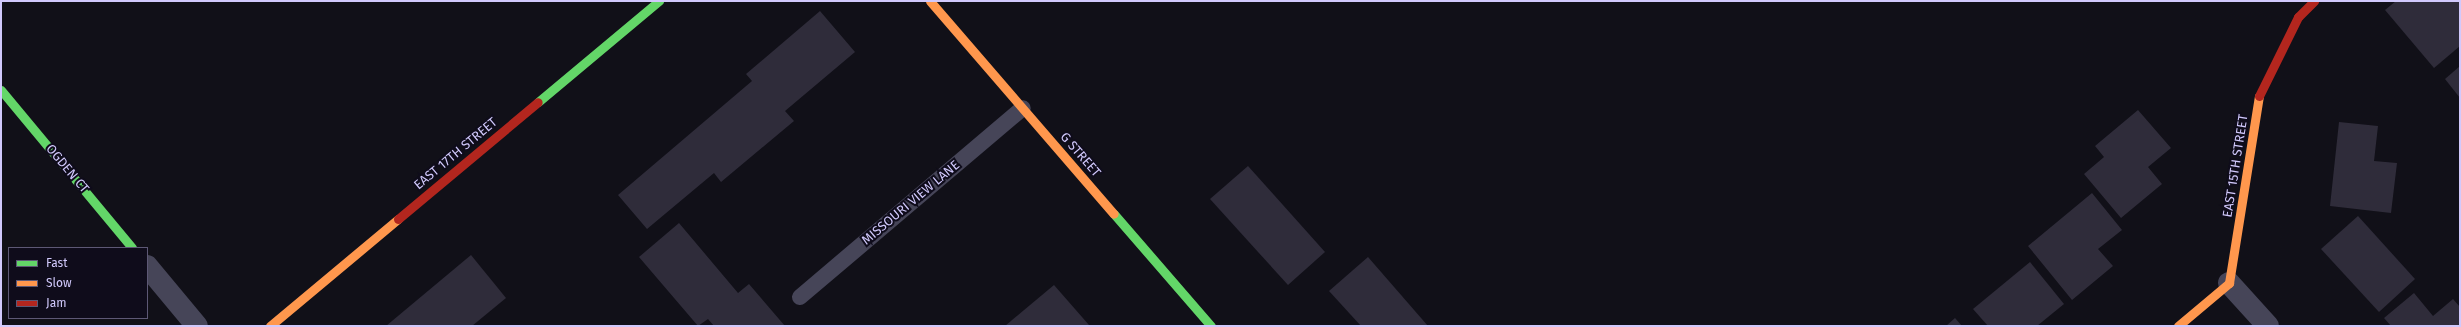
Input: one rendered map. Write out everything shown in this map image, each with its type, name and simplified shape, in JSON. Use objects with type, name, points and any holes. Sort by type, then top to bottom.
[{"type":"street","name":"EAST 17TH STREET","points":[[270,326],[659,1]]},
{"type":"street","name":"G STREET","points":[[930,1],[1211,326]]},
{"type":"street","name":"EAST 15TH STREET","points":[[2229,283],[2260,93],[2298,17],[2314,1]]},
{"type":"street","name":"OGDEN CT","points":[[1,90],[131,247]]},
{"type":"street","points":[[148,267],[197,326]]},
{"type":"street","points":[[2178,326],[2229,283],[2268,326]]},
{"type":"lane","name":"MISSOURI VIEW LANE","points":[[800,297],[1023,108]]},
{"type":"building","points":[[2396,1],[2460,1],[2460,46],[2434,68],[2385,10]]},
{"type":"building","points":[[820,11],[855,52],[785,111],[794,121],[721,182],[714,173],[647,229],[618,195],[752,81],[746,74]]},
{"type":"building","points":[[2460,66],[2460,98],[2445,79]]},
{"type":"building","points":[[2138,110],[2171,148],[2148,167],[2162,184],[2121,218],[2084,174],[2104,157],[2095,146]]},
{"type":"building","points":[[2339,122],[2378,126],[2374,161],[2397,163],[2391,213],[2330,206]]},
{"type":"building","points":[[1248,166],[1325,252],[1288,285],[1210,199]]},
{"type":"building","points":[[2092,193],[2122,230],[2098,249],[2113,266],[2072,300],[2028,246]]},
{"type":"building","points":[[2358,216],[2415,279],[2379,312],[2321,249]]},
{"type":"building","points":[[679,223],[738,293],[749,284],[785,326],[714,326],[708,319],[698,326],[639,257]]},
{"type":"building","points":[[471,255],[506,298],[472,326],[386,326]]},
{"type":"building","points":[[1368,257],[1428,326],[1361,326],[1329,291]]},
{"type":"building","points":[[2030,262],[2064,304],[2037,326],[1988,326],[1973,309]]},
{"type":"building","points":[[1054,285],[1089,325],[1005,326]]},
{"type":"building","points":[[2414,293],[2433,316],[2453,299],[2460,307],[2460,326],[2391,326],[2384,318]]},
{"type":"building","points":[[1955,318],[1962,326],[1946,326]]},
{"type":"traffic: fast","points":[[538,102],[659,1]]},
{"type":"traffic: fast","points":[[1,90],[131,247]]},
{"type":"traffic: fast","points":[[1114,214],[1211,326]]},
{"type":"traffic: slow","points":[[930,1],[1114,214]]},
{"type":"traffic: slow","points":[[2178,326],[2229,283],[2259,96]]},
{"type":"traffic: slow","points":[[270,326],[398,219]]},
{"type":"traffic: jam","points":[[2259,96],[2298,17],[2314,1]]},
{"type":"traffic: jam","points":[[398,219],[538,102]]}]
